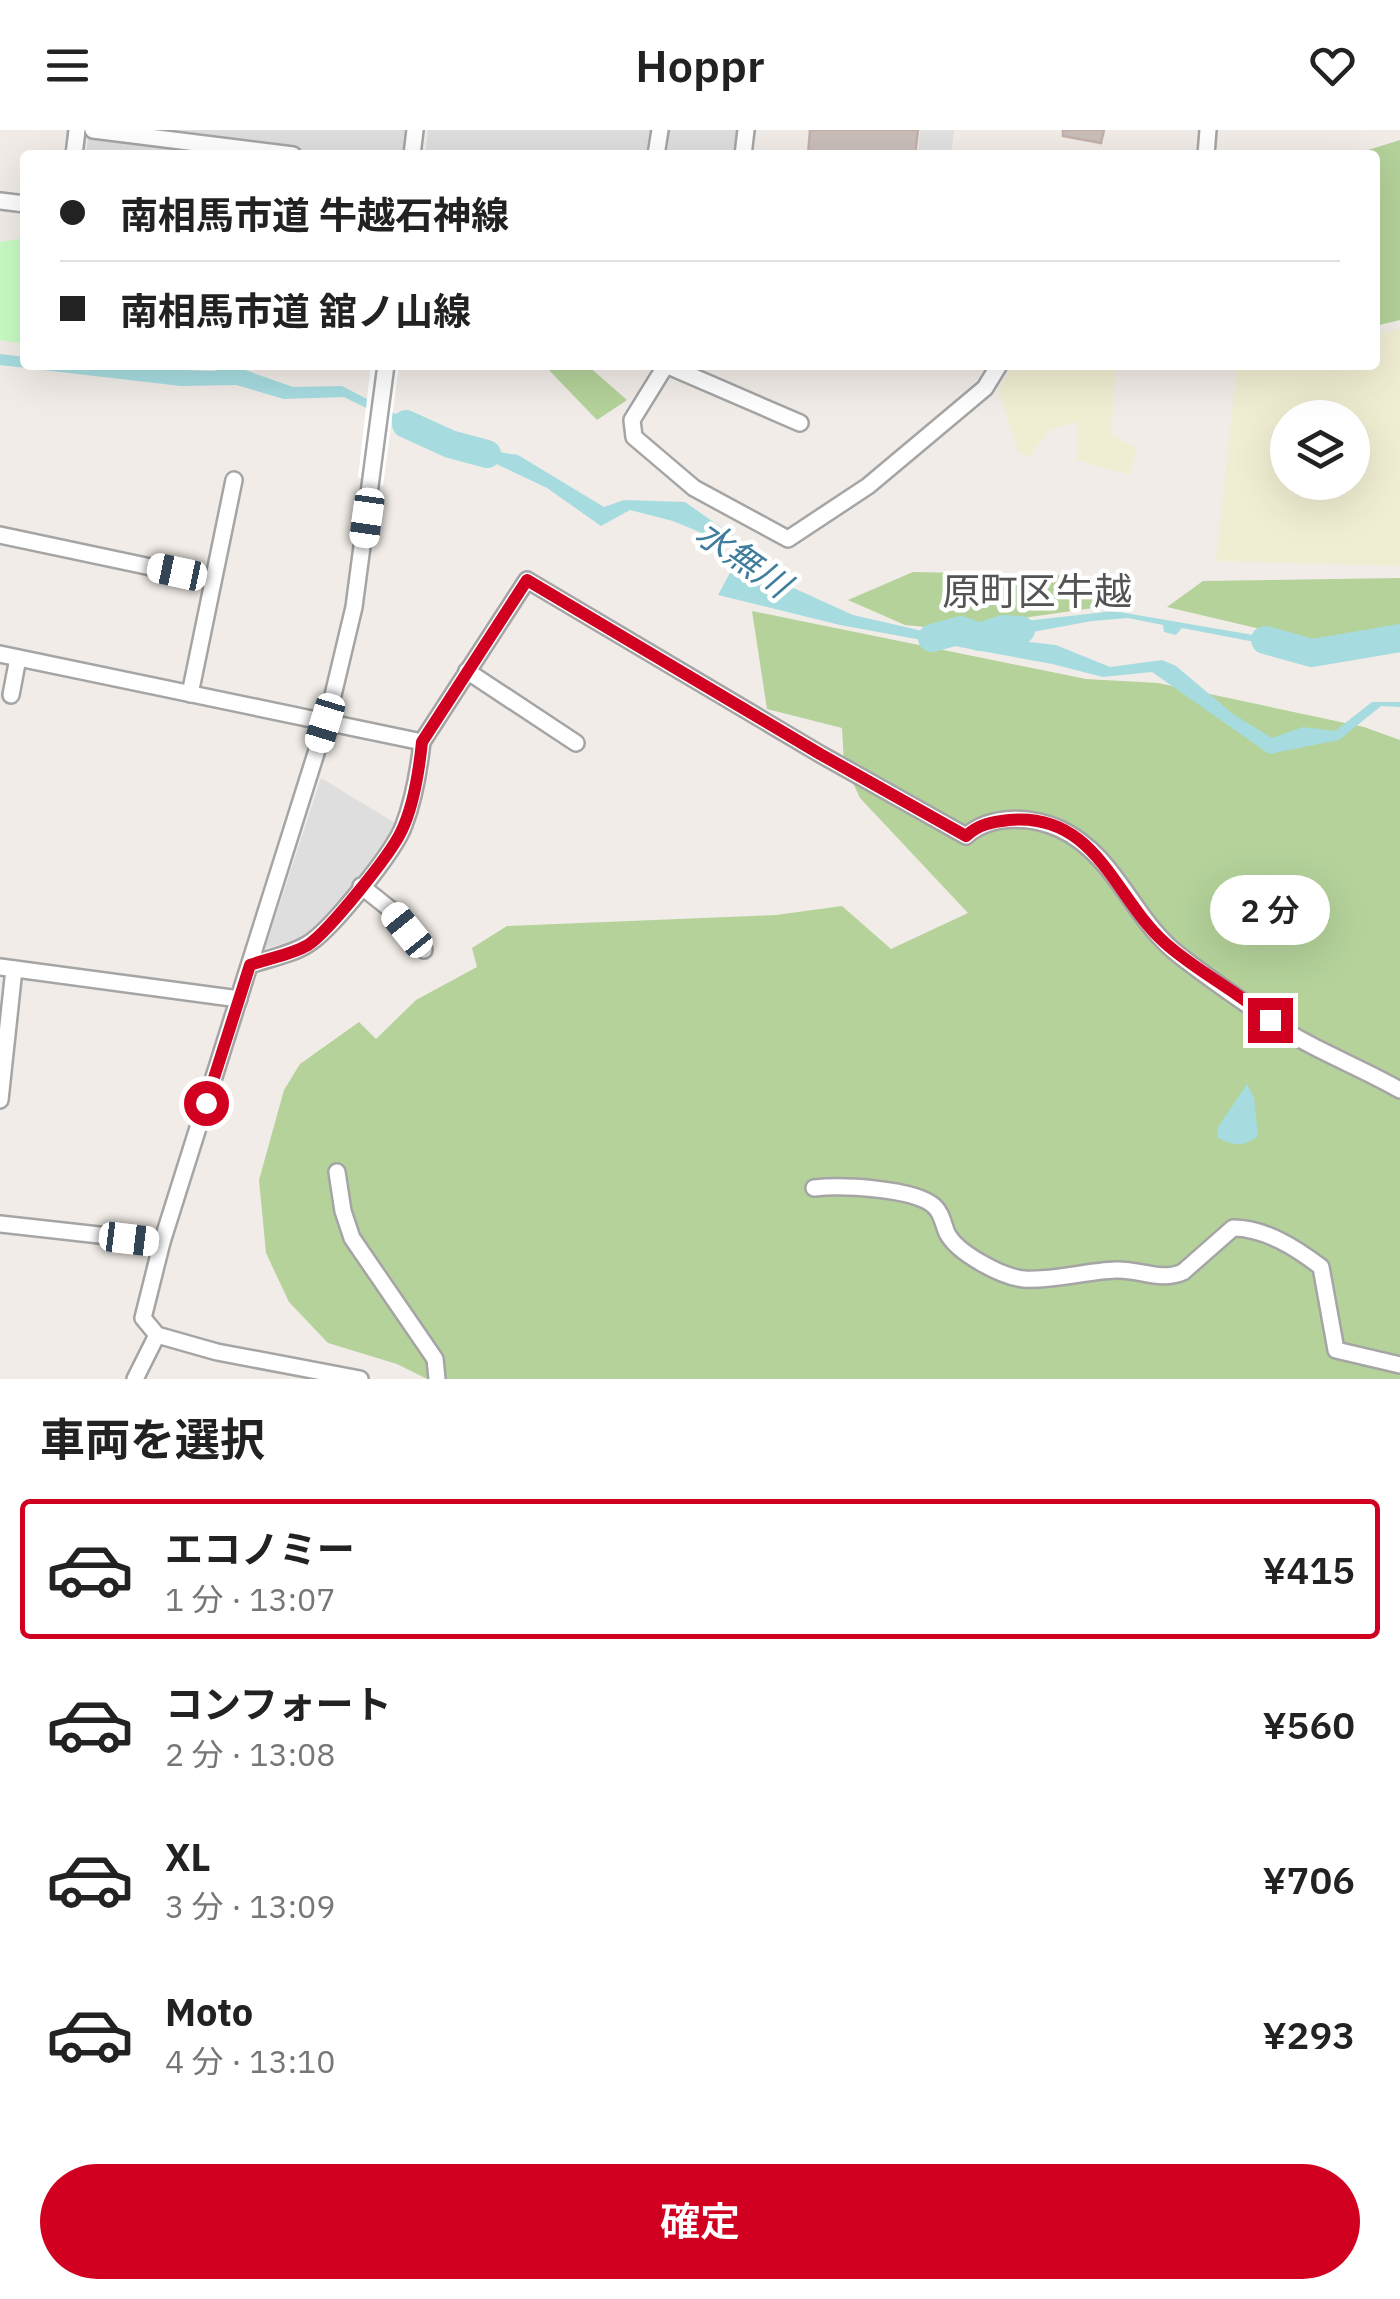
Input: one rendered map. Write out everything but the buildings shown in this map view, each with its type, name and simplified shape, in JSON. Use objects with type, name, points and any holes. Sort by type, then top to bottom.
[{"type":"street","points":[[93,130],[253,150]]},
{"type":"street","points":[[360,1379],[278,1372],[157,1334],[143,1318],[162,1242],[325,723],[354,607],[385,370]]},
{"type":"street","points":[[663,370],[632,420],[634,437],[694,488],[788,539],[868,486],[985,388],[996,370]]},
{"type":"street","points":[[677,370],[800,424]]},
{"type":"street","points":[[190,694],[234,480]]},
{"type":"street","points":[[0,535],[212,580]]},
{"type":"street","points":[[250,965],[300,950],[313,942],[400,836],[422,742],[527,580],[966,836],[976,827],[1018,820],[1037,821],[1062,830],[1107,864],[1148,928],[1177,954],[1270,1020],[1400,1090]]},
{"type":"street","points":[[0,654],[422,742]]},
{"type":"street","points":[[10,695],[18,658]]},
{"type":"street","points":[[467,671],[576,743]]},
{"type":"street","points":[[360,886],[390,909],[424,950]]},
{"type":"street","points":[[0,1096],[7,968],[239,998]]},
{"type":"street","points":[[336,1172],[352,1238],[435,1360],[437,1379]]},
{"type":"street","points":[[814,1188],[836,1186],[915,1196],[933,1205],[948,1237],[973,1260],[1022,1279],[1127,1269],[1174,1276],[1233,1228],[1249,1228],[1271,1236],[1321,1267],[1336,1350],[1400,1366]]},
{"type":"street","points":[[0,1224],[162,1242]]},
{"type":"street","points":[[135,1379],[157,1334]]},
{"type":"shaded area","points":[[89,130],[407,130],[404,150],[87,150]]},
{"type":"shaded area","points":[[428,130],[650,130],[647,150],[426,150]]},
{"type":"shaded area","points":[[665,130],[738,130],[736,150],[663,150]]},
{"type":"shaded area","points":[[920,130],[954,130],[952,150],[918,150]]},
{"type":"shaded area","points":[[1400,329],[1400,566],[1216,561],[1237,370],[1380,370],[1380,334]]},
{"type":"shaded area","points":[[1010,370],[1116,370],[1111,435],[1136,448],[1130,475],[1077,460],[1077,422],[1049,430],[1030,456],[1018,452],[999,391]]},
{"type":"shaded area","points":[[321,778],[400,826],[357,885],[313,935],[265,949]]},
{"type":"green space","points":[[1400,140],[1400,320],[1380,325],[1380,150],[1368,150]]},
{"type":"green space","points":[[20,239],[20,343],[0,340],[0,242]]},
{"type":"green space","points":[[549,370],[593,370],[627,400],[597,420]]},
{"type":"green space","points":[[913,572],[1096,576],[1093,608],[946,629],[905,625],[848,600]]},
{"type":"green space","points":[[1400,578],[1400,626],[1315,642],[1167,607],[1203,581]]},
{"type":"green space","points":[[752,611],[1086,679],[1158,683],[1364,727],[1400,740],[1400,1379],[427,1379],[397,1364],[328,1343],[289,1302],[266,1253],[259,1180],[284,1090],[300,1064],[359,1022],[376,1039],[416,1000],[477,967],[472,948],[507,926],[776,915],[842,906],[891,949],[968,913],[860,798],[844,764],[842,728],[767,709]]},
{"type":"water","points":[[0,354],[20,356],[20,367],[0,365]]},
{"type":"water","points":[[43,370],[245,370],[293,387],[342,386],[440,437],[436,442],[518,455],[604,507],[624,500],[685,502],[766,559],[778,581],[853,615],[927,632],[1114,611],[1317,646],[1400,631],[1397,643],[1312,653],[1182,628],[1176,635],[1164,632],[1163,625],[1128,618],[1005,637],[982,632],[957,634],[1056,645],[1110,667],[1162,660],[1176,666],[1233,714],[1272,738],[1303,727],[1335,731],[1372,702],[1400,702],[1400,707],[1381,706],[1339,740],[1269,754],[1152,672],[1103,677],[840,625],[718,595],[732,569],[770,578],[743,550],[673,521],[630,510],[601,526],[547,488],[486,459],[434,442],[344,397],[284,399],[236,385],[181,386]]},
{"type":"water","points":[[1247,1084],[1254,1097],[1258,1136],[1248,1142],[1229,1143],[1218,1138],[1218,1127]]},
{"type":"pier","points":[[370,370],[398,370],[383,486],[358,477]]},
{"type":"waterway","name":"水無川","points":[[406,424],[450,444],[487,454]]},
{"type":"waterway","name":"水無川","points":[[932,638],[961,630],[979,637],[1003,629],[1021,630]]},
{"type":"waterway","name":"水無川","points":[[1265,640],[1312,653],[1400,638]]},
{"type":"district","name":"原町区牛越","points":[[1037,592]]},
{"type":"route","points":[[206,1103],[250,965],[300,950],[313,942],[400,836],[420,764],[422,742],[527,580],[966,836],[976,827],[992,822],[1018,820],[1037,821],[1062,830],[1107,864],[1148,928],[1177,954],[1270,1020]]}]
